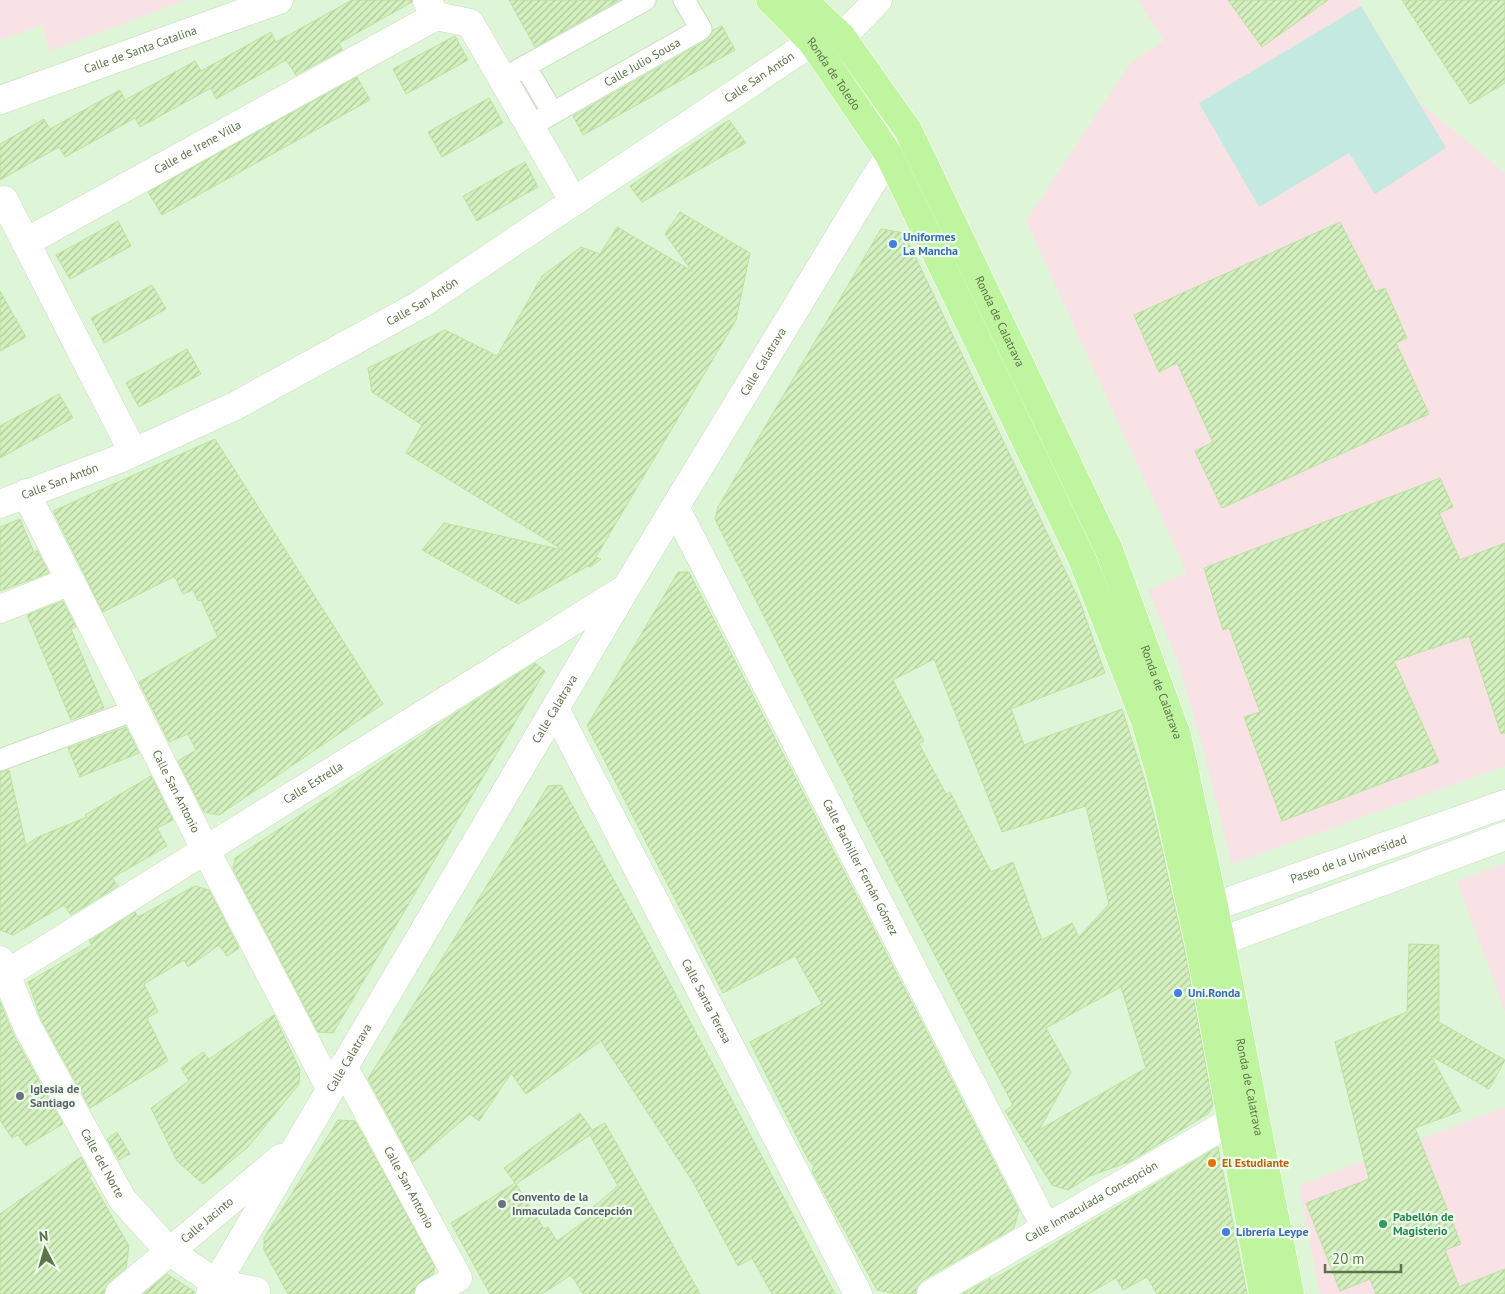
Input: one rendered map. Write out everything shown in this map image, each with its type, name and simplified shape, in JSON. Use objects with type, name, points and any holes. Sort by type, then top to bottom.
[{"type":"highway","name":"Ronda de Toledo","points":[[770,0],[812,42],[889,155]]},
{"type":"highway","name":"Ronda de Toledo","points":[[803,0],[842,37],[908,130]]},
{"type":"highway","name":"Ronda de Calatrava","points":[[908,130],[1108,550],[1178,734],[1203,910],[1243,1119],[1263,1294]]},
{"type":"highway","name":"Ronda de Calatrava","points":[[889,155],[1082,559],[1145,721],[1167,799],[1203,910]]},
{"type":"highway","name":"Ronda de Calatrava","points":[[1243,1119],[1290,1294]]},
{"type":"street","name":"Calle de Santa Catalina","points":[[0,100],[279,0]]},
{"type":"street","points":[[502,79],[645,0]]},
{"type":"street","name":"Calle Julio Sousa","points":[[530,126],[701,29],[684,0]]},
{"type":"street","points":[[812,42],[842,37],[878,0]]},
{"type":"street","points":[[431,8],[470,24],[574,202]]},
{"type":"street","name":"Calle de Irene Villa","points":[[26,242],[371,53],[431,8]]},
{"type":"street","name":"Calle San Antón","points":[[0,504],[133,452],[235,406],[422,304],[812,42]]},
{"type":"street","points":[[525,66],[553,113]]},
{"type":"street","name":"Calle Calatrava","points":[[213,1288],[626,588],[889,155],[908,130]]},
{"type":"street","points":[[2,201],[26,242],[133,452]]},
{"type":"street","name":"Calle San Antonio","points":[[26,493],[205,849],[336,1077],[458,1278],[430,1294]]},
{"type":"street","name":"Calle Bachiller Fernán Gómez","points":[[675,507],[1046,1228]]},
{"type":"street","points":[[0,609],[70,580]]},
{"type":"street","name":"Calle Estrella","points":[[2,971],[205,849],[626,588]]},
{"type":"street","name":"Calle Santa Teresa","points":[[554,709],[858,1294]]},
{"type":"street","points":[[0,760],[135,710]]},
{"type":"street","name":"Paseo de la Universidad","points":[[1203,910],[1505,804]]},
{"type":"street","points":[[1211,945],[1505,836]]},
{"type":"street","name":"Calle del Norte","points":[[2,971],[27,1026],[122,1199],[169,1251],[213,1288]]},
{"type":"street","name":"Calle Inmaculada Concepción","points":[[931,1294],[1243,1119]]},
{"type":"street","name":"Calle Jacinto","points":[[119,1294],[296,1146]]},
{"type":"street","points":[[234,1252],[257,1292]]},
{"type":"street","points":[[213,1288],[257,1292]]},
{"type":"shaded area","points":[[0,0],[1505,0],[1505,1294],[0,1294]]},
{"type":"shaded area","points":[[0,0],[186,0],[50,51],[42,25],[0,40]]},
{"type":"shaded area","points":[[1138,0],[1358,0],[1420,103],[1505,173],[1505,766],[1232,864],[1202,744],[1178,662],[1148,590],[1187,573],[1026,221],[1131,62],[1164,41]]},
{"type":"shaded area","points":[[1361,6],[1446,148],[1375,194],[1349,153],[1259,207],[1199,103]]},
{"type":"shaded area","points":[[1505,863],[1505,1012],[1457,881]]},
{"type":"shaded area","points":[[1505,1107],[1505,1294],[1320,1294],[1299,1187],[1305,1183]]},
{"type":"building","points":[[352,0],[412,0],[412,2],[339,43],[342,50],[296,75],[286,60],[216,99],[211,88],[140,127],[135,118],[65,157],[59,147],[0,180],[0,144],[44,119],[50,129],[120,90],[125,100],[195,61],[201,71],[271,32],[276,42]]},
{"type":"building","points":[[509,0],[619,0],[535,47]]},
{"type":"building","points":[[1228,0],[1328,0],[1262,47]]},
{"type":"building","points":[[1402,0],[1505,0],[1505,83],[1470,104]]},
{"type":"building","points":[[722,26],[735,50],[583,135],[573,116],[707,40],[713,30]]},
{"type":"building","points":[[455,36],[468,60],[406,94],[393,69]]},
{"type":"building","points":[[357,77],[370,100],[162,215],[148,192]]},
{"type":"building","points":[[489,98],[503,123],[442,157],[428,132]]},
{"type":"building","points":[[729,120],[746,143],[642,202],[630,186]]},
{"type":"building","points":[[525,162],[538,187],[477,221],[463,196]]},
{"type":"building","points":[[680,212],[750,253],[736,320],[596,557],[601,559],[590,567],[588,566],[518,604],[422,550],[444,523],[563,550],[406,453],[422,425],[372,392],[368,368],[445,330],[497,356],[542,276],[581,247],[600,254],[617,227],[692,271],[665,234]]},
{"type":"building","points":[[118,221],[131,246],[70,279],[56,255]]},
{"type":"building","points":[[1340,222],[1376,292],[1385,288],[1407,338],[1396,343],[1429,414],[1222,508],[1195,451],[1213,442],[1177,363],[1159,372],[1134,315]]},
{"type":"building","points":[[881,229],[904,233],[1080,602],[1105,673],[1011,709],[1024,745],[1122,709],[1144,778],[1157,828],[1185,952],[1213,1105],[1209,1113],[1131,1161],[1090,1176],[1068,1190],[1052,1185],[1005,1111],[1013,1105],[853,798],[855,797],[715,519],[718,507]],"holes":[[[934,659],[1002,832],[1086,806],[1109,904],[1079,937],[1072,923],[1042,940],[1013,862],[991,872],[950,792],[946,794],[919,744],[924,741],[893,680]],[[1121,987],[1146,1068],[1039,1130],[1071,1072],[1046,1028]]]},
{"type":"building","points":[[152,285],[166,309],[104,343],[91,318]]},
{"type":"building","points":[[0,291],[26,337],[0,351]]},
{"type":"building","points":[[187,349],[201,374],[139,407],[126,383]]},
{"type":"building","points":[[59,394],[73,418],[0,458],[0,426]]},
{"type":"building","points":[[215,439],[383,704],[219,815],[204,812],[178,761],[196,750],[188,734],[169,742],[139,682],[218,637],[201,600],[198,601],[193,590],[183,594],[175,577],[173,577],[103,612],[53,511]]},
{"type":"building","points":[[1440,478],[1453,507],[1439,513],[1460,560],[1505,543],[1505,733],[1501,734],[1469,636],[1394,661],[1439,762],[1282,821],[1244,717],[1260,712],[1229,628],[1223,630],[1204,568]]},
{"type":"building","points":[[20,519],[35,555],[37,550],[49,573],[0,591],[0,527]]},
{"type":"building","points":[[678,572],[689,572],[1019,1210],[1014,1228],[923,1280],[917,1287],[915,1294],[898,1294],[877,1290],[812,1171],[814,1166],[808,1159],[750,1042],[822,1004],[795,956],[723,993],[587,726]]},
{"type":"building","points":[[63,601],[76,627],[71,629],[104,708],[71,720],[27,615]]},
{"type":"building","points":[[535,663],[545,671],[333,1033],[318,1032],[233,869],[235,858]]},
{"type":"building","points":[[126,727],[139,753],[80,777],[68,748]]},
{"type":"building","points":[[9,770],[26,845],[38,837],[87,817],[85,815],[151,776],[173,820],[157,828],[167,846],[112,878],[118,886],[71,915],[64,905],[13,935],[0,930],[0,772]]},
{"type":"building","points":[[561,785],[637,922],[835,1294],[772,1294],[752,1258],[738,1266],[693,1182],[601,1041],[526,1094],[511,1073],[479,1121],[470,1114],[413,1162],[368,1079],[548,786]]},
{"type":"building","points":[[195,886],[209,890],[239,948],[227,956],[219,945],[188,967],[184,960],[144,984],[158,1012],[147,1018],[168,1061],[90,1108],[41,1019],[28,982],[92,945],[89,941],[135,912],[138,917]]},
{"type":"building","points":[[1409,944],[1439,945],[1439,1022],[1505,1060],[1489,1089],[1431,1056],[1461,1111],[1415,1128],[1461,1244],[1445,1250],[1459,1287],[1505,1269],[1505,1294],[1376,1294],[1370,1279],[1340,1291],[1306,1203],[1369,1179],[1335,1042],[1407,1012]]},
{"type":"building","name":"Iglesia de Santiago","points":[[0,1001],[13,1034],[63,1124],[26,1146],[18,1135],[12,1138],[0,1120]]},
{"type":"building","points":[[274,1015],[300,1070],[299,1084],[248,1147],[203,1184],[177,1161],[151,1108],[189,1081],[181,1068],[203,1052],[209,1059]]},
{"type":"building","name":"Convento de la Inmaculada Concepción","points":[[580,1113],[592,1130],[605,1123],[700,1294],[583,1294],[571,1275],[542,1294],[490,1294],[451,1223],[515,1183],[504,1168]],"holes":[[[590,1135],[618,1186],[592,1208],[596,1213],[557,1241],[548,1227],[544,1229],[516,1184]]]},
{"type":"building","points":[[338,1120],[355,1121],[435,1267],[433,1274],[416,1286],[413,1294],[288,1294],[264,1250],[264,1238]]},
{"type":"building","points":[[117,1132],[130,1154],[119,1160],[107,1139]]},
{"type":"building","points":[[1218,1147],[1247,1294],[1157,1294],[1147,1277],[1123,1290],[1116,1278],[1088,1294],[962,1294],[991,1278],[989,1282]]},
{"type":"building","points":[[81,1157],[91,1176],[89,1177],[129,1246],[126,1268],[109,1282],[104,1294],[0,1294],[0,1214]]},
{"type":"building","points":[[167,1274],[195,1292],[194,1294],[143,1294]]},
{"type":"place","name":"Uniformes La Mancha","points":[[893,244]]},
{"type":"place","name":"Uni.Ronda","points":[[1178,993]]},
{"type":"place","name":"Iglesia de Santiago","points":[[20,1096]]},
{"type":"place","name":"El Estudiante","points":[[1212,1163]]},
{"type":"place","name":"Convento de la Inmaculada Concepción","points":[[502,1204]]},
{"type":"place","name":"Pabellón de Magisterio","points":[[1383,1224]]},
{"type":"place","name":"Librería Leype","points":[[1226,1232]]}]
